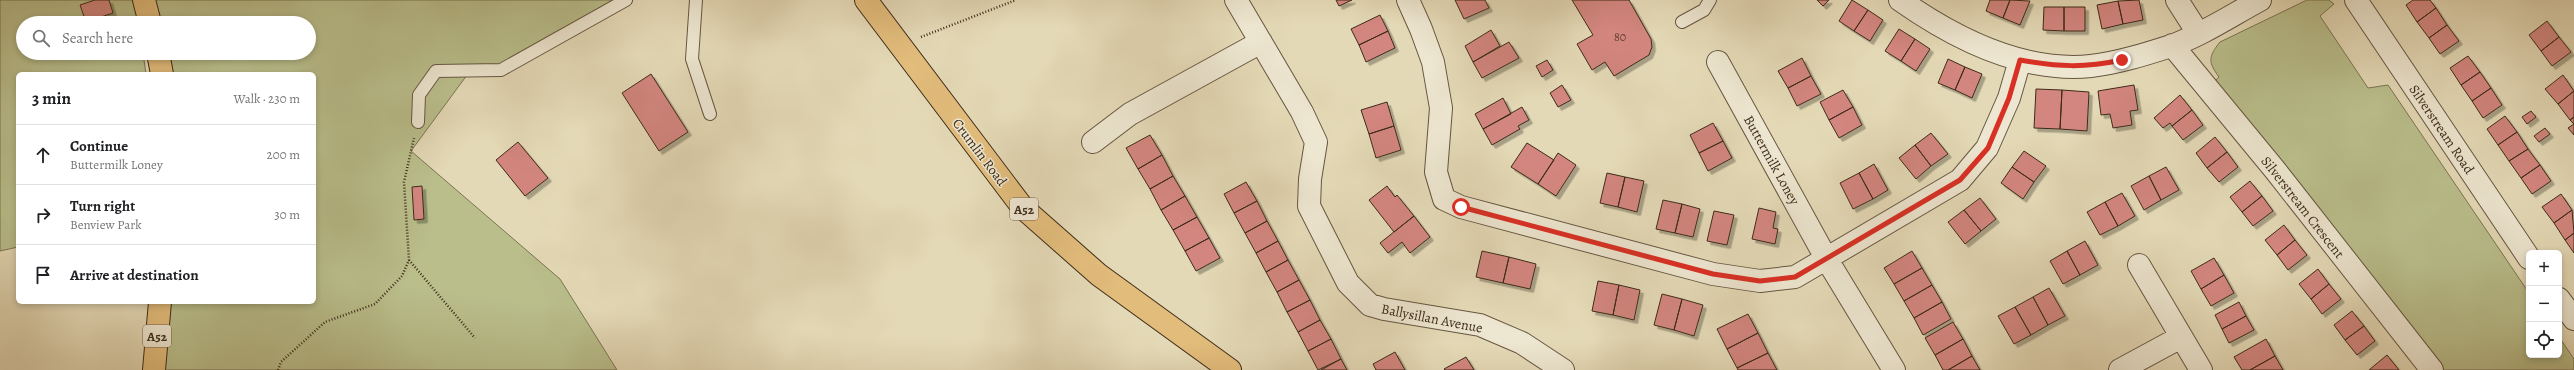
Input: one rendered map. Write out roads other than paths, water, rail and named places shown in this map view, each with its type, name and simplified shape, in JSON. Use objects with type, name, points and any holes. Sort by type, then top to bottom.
[{"type":"main road","points":[[144,0],[148,16]]},
{"type":"main road","name":"Crumlin Road","points":[[866,0],[1023,208],[1099,274],[1230,370]]},
{"type":"main road","points":[[159,60],[162,72]]},
{"type":"main road","name":"A52","points":[[154,370],[160,304]]},
{"type":"street","name":"Ballysillan Avenue","points":[[1236,0],[1302,112],[1316,142],[1310,178],[1310,206],[1348,283],[1370,305],[1384,310],[1480,325],[1522,343],[1564,370]]},
{"type":"street","points":[[1408,0],[1421,29],[1433,62],[1440,101],[1436,172],[1444,199],[1461,207],[1736,278],[1760,281],[1795,277],[1826,258],[1894,221],[1960,180],[1988,148],[2009,98],[2020,60]]},
{"type":"street","points":[[1900,0],[1968,40],[2020,60],[2054,66],[2091,66],[2172,46],[2260,0]]},
{"type":"street","points":[[2177,0],[2198,33]]},
{"type":"street","name":"Silverstream Road","points":[[2356,0],[2526,254]]},
{"type":"street","points":[[1093,142],[1130,114],[1261,42]]},
{"type":"street","name":"Silverstream Crescent","points":[[2172,46],[2275,170],[2432,370]]},
{"type":"street","name":"Buttermilk Loney","points":[[1718,62],[1826,258],[1894,370]]},
{"type":"street","points":[[2139,265],[2201,370]]},
{"type":"street","points":[[2562,303],[2574,319]]},
{"type":"street","points":[[2120,370],[2181,337]]},
{"type":"lane","points":[[418,122],[419,95],[436,71],[502,70],[626,0]]},
{"type":"lane","points":[[696,0],[692,59],[710,114]]},
{"type":"lane","points":[[1682,22],[1704,10],[1710,0]]}]
